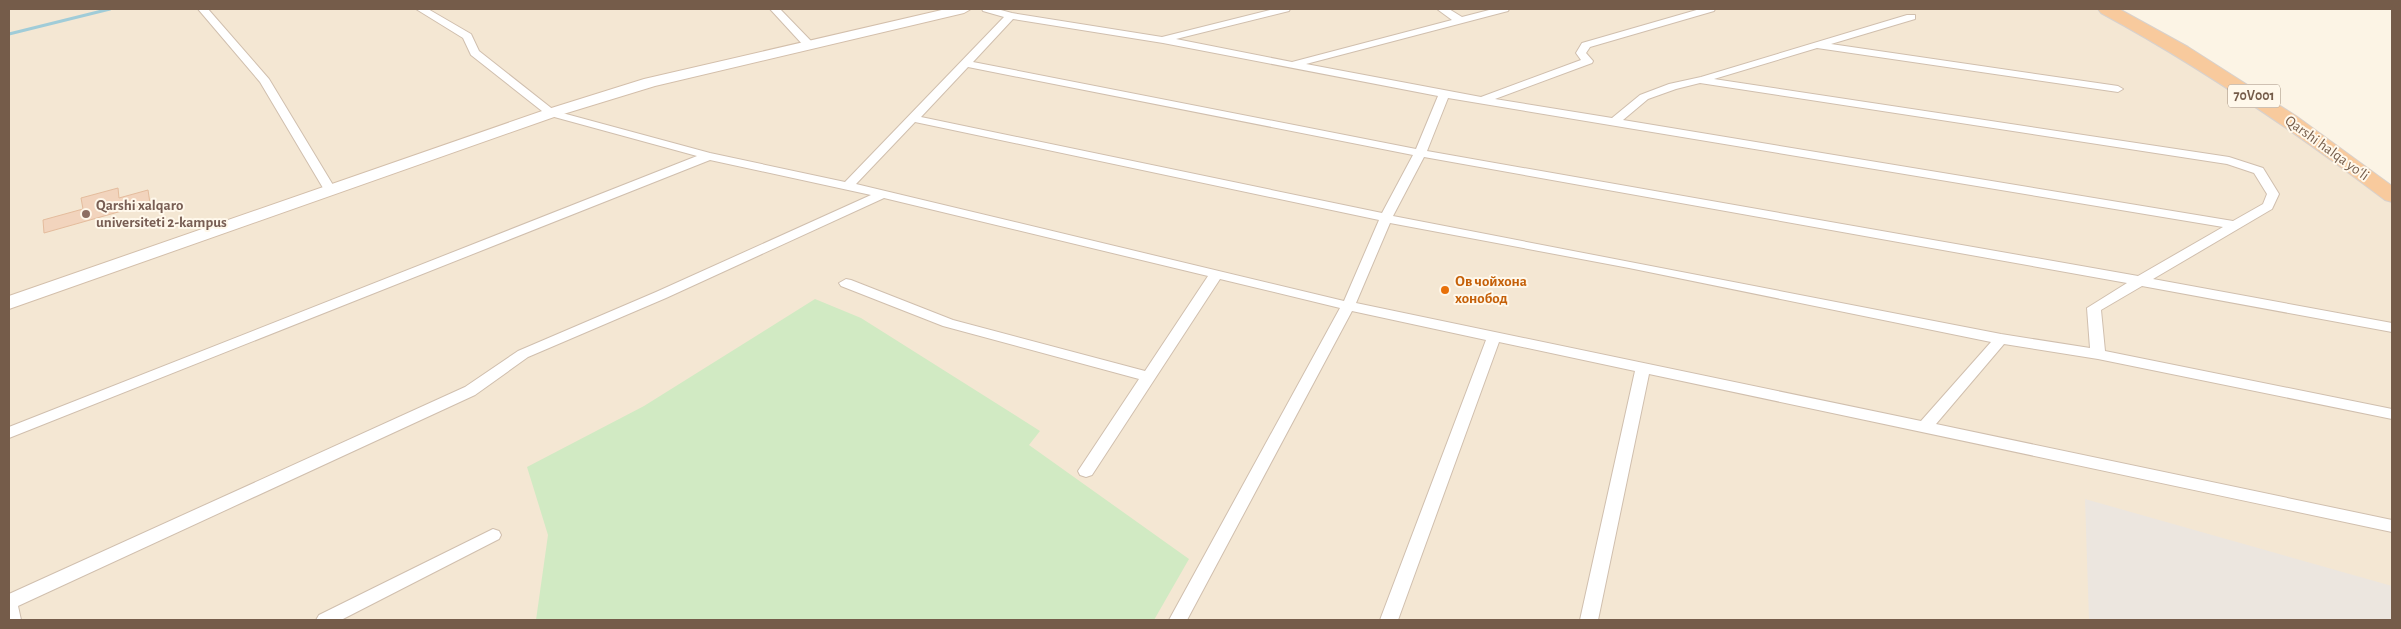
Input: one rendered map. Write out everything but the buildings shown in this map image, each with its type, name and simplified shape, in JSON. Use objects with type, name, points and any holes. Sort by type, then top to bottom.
[{"type":"highway","name":"Qarshi halqa yoʻli","points":[[2107,9],[2193,56],[2269,105],[2392,196]]},
{"type":"highway","name":"Qarshi halqa yoʻli","points":[[2125,9],[2210,56],[2353,148],[2392,179]]},
{"type":"main road","points":[[9,303],[551,113],[650,82],[964,9]]},
{"type":"street","points":[[203,9],[265,81],[330,190]]},
{"type":"street","points":[[421,9],[467,36],[475,53],[551,113],[709,156],[883,194],[1348,306],[2392,526]]},
{"type":"street","points":[[775,9],[808,44]]},
{"type":"street","points":[[988,9],[1012,16],[1162,40],[1444,94],[2235,225]]},
{"type":"street","points":[[1162,40],[1285,9]]},
{"type":"street","points":[[1442,9],[1460,20]]},
{"type":"street","points":[[1290,65],[1504,9]]},
{"type":"street","points":[[1481,100],[1588,61],[1581,53],[1586,45],[1710,9]]},
{"type":"street","points":[[848,186],[915,119],[1012,16]]},
{"type":"street","points":[[1614,122],[1644,97],[1673,86],[1700,80],[1911,17]]},
{"type":"street","points":[[1815,45],[2118,89]]},
{"type":"street","points":[[967,64],[1420,154],[1823,223],[2392,327]]},
{"type":"street","points":[[1700,80],[2239,163],[2260,171],[2273,194],[2268,206],[2094,308],[2098,354]]},
{"type":"street","points":[[1178,620],[1348,306],[1386,218],[1420,154],[1444,94]]},
{"type":"street","points":[[915,119],[1386,218],[1629,264],[2001,339],[2098,354],[2392,414]]},
{"type":"street","points":[[9,432],[709,156]]},
{"type":"street","points":[[12,620],[9,603],[470,391],[522,354],[661,296],[883,194]]},
{"type":"street","points":[[1086,471],[1217,273]]},
{"type":"street","points":[[846,283],[948,322],[1149,377]]},
{"type":"street","points":[[1389,620],[1494,336]]},
{"type":"street","points":[[1926,427],[2001,339]]},
{"type":"street","points":[[1589,620],[1643,367]]},
{"type":"street","points":[[325,620],[493,535]]},
{"type":"shaded area","points":[[9,9],[2107,9],[2134,23],[2329,147],[2392,200],[2392,620],[9,620]]},
{"type":"shaded area","points":[[2085,499],[2392,586],[2392,620],[2089,620]]},
{"type":"green space","points":[[815,299],[861,318],[1040,431],[1029,445],[1189,559],[1154,620],[536,620],[548,535],[527,467],[644,406]]},
{"type":"waterway","points":[[9,34],[110,9]]},
{"type":"place","name":"Qarshi xalqaro universiteti 2-kampus","points":[[86,214]]},
{"type":"place","name":"Ов чойхона хонобод","points":[[1445,290]]}]
